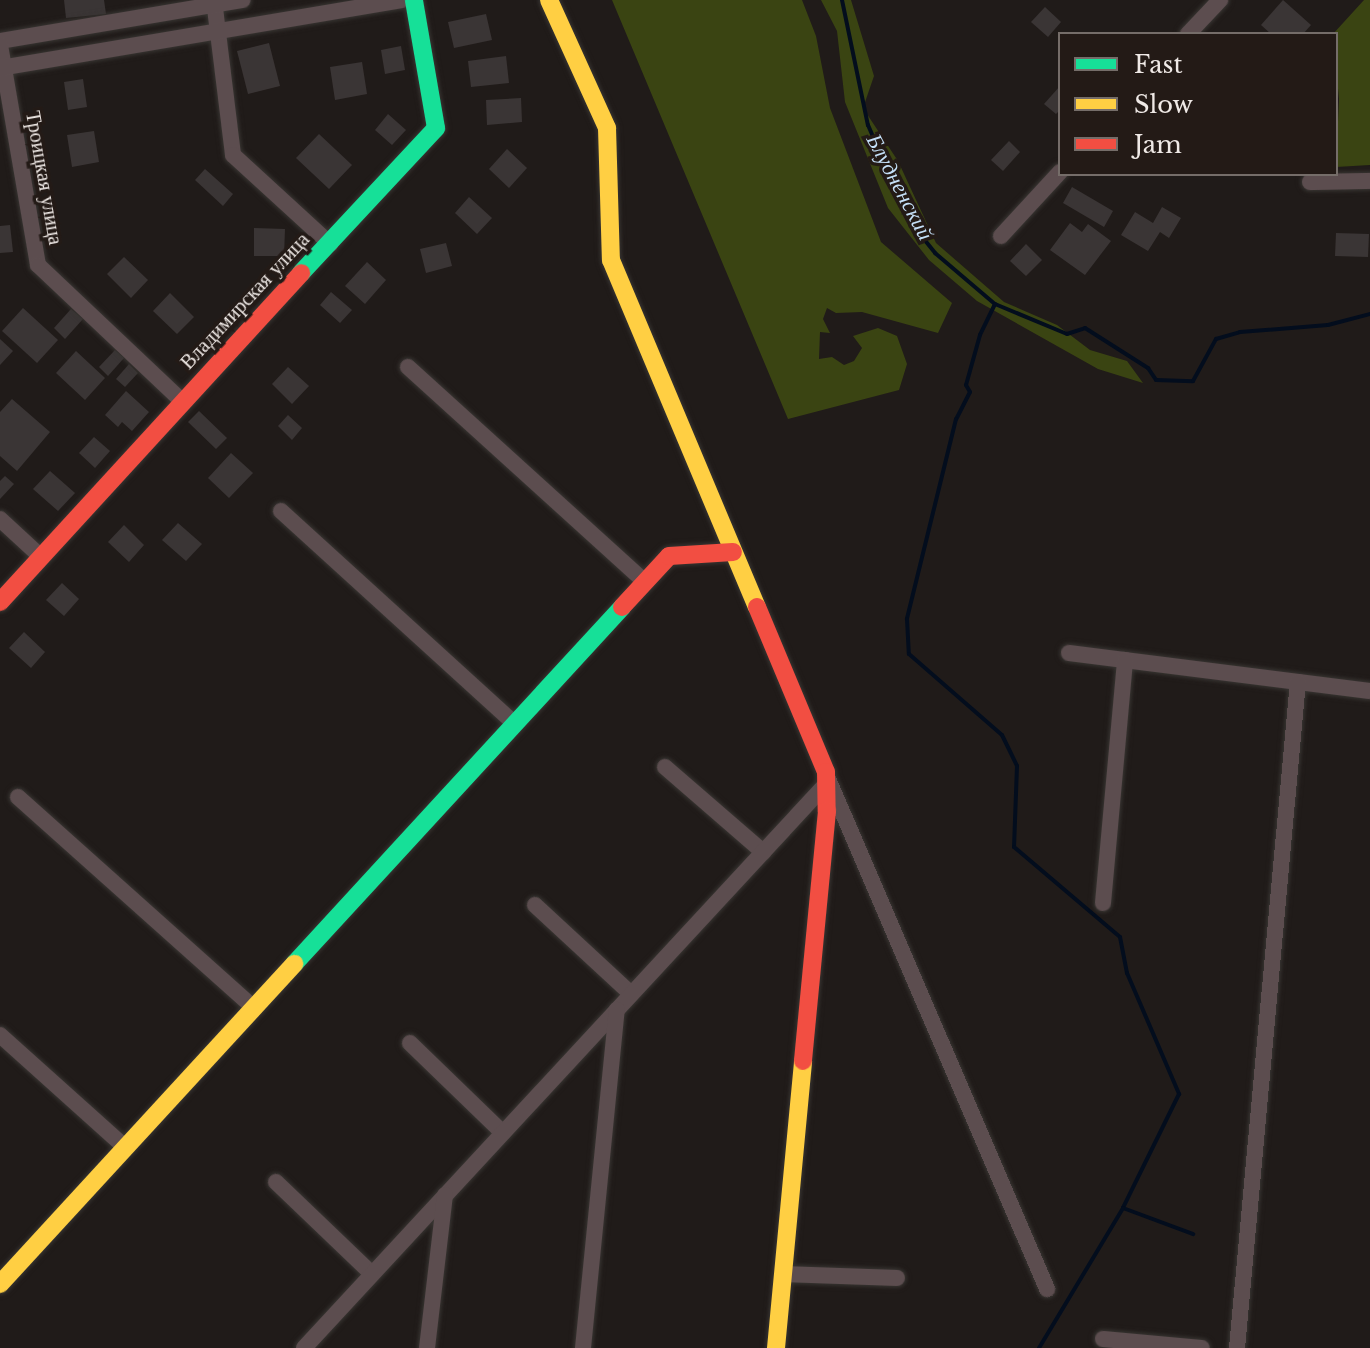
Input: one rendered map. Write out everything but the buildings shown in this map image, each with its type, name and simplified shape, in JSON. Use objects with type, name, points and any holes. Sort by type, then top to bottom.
[{"type":"street","points":[[0,43],[215,2],[243,0]]},
{"type":"street","points":[[2,67],[401,0]]},
{"type":"street","name":"Владимирская улица","points":[[0,602],[436,128],[414,0]]},
{"type":"street","points":[[549,0],[607,128],[611,260],[826,778],[1047,1289]]},
{"type":"street","points":[[1190,32],[1220,0]]},
{"type":"street","points":[[215,2],[233,155],[330,244]]},
{"type":"street","name":"Троицкая улица","points":[[0,43],[38,265],[182,401]]},
{"type":"street","points":[[1001,236],[1058,174]]},
{"type":"street","points":[[1310,182],[1370,181]]},
{"type":"street","points":[[408,367],[645,582]]},
{"type":"street","points":[[281,511],[515,724]]},
{"type":"street","points":[[0,519],[41,557]]},
{"type":"street","points":[[0,1284],[669,556],[733,552]]},
{"type":"street","points":[[1069,653],[1370,691]]},
{"type":"street","points":[[1103,903],[1125,660]]},
{"type":"street","points":[[1237,1348],[1298,682]]},
{"type":"street","points":[[665,767],[763,852]]},
{"type":"street","points":[[304,1348],[763,852],[826,778]]},
{"type":"street","points":[[776,1348],[827,811],[826,778]]},
{"type":"street","points":[[18,797],[254,1008]]},
{"type":"street","points":[[535,905],[631,994]]},
{"type":"street","points":[[583,1348],[617,1010]]},
{"type":"street","points":[[0,1035],[126,1148]]},
{"type":"street","points":[[410,1043],[503,1133]]},
{"type":"street","points":[[276,1182],[372,1274]]},
{"type":"street","points":[[427,1348],[445,1195]]},
{"type":"street","points":[[783,1274],[897,1278]]},
{"type":"street","points":[[1103,1339],[1202,1348]]},
{"type":"green space","points":[[612,0],[802,0],[816,36],[830,108],[881,242],[952,303],[938,333],[862,312],[836,313],[827,308],[823,319],[830,333],[820,332],[819,359],[832,357],[844,365],[854,361],[862,348],[853,336],[878,328],[897,336],[907,364],[899,390],[788,419]]},
{"type":"green space","points":[[821,0],[851,0],[874,76],[863,108],[898,161],[936,243],[1004,302],[1057,325],[1090,350],[1127,361],[1143,383],[1098,369],[977,301],[929,260],[888,208],[845,102],[837,31]]},
{"type":"green space","points":[[1364,0],[1370,0],[1370,165],[1338,167],[1338,32],[1335,32]]},
{"type":"waterway","name":"Блудненский","points":[[842,0],[868,125],[892,181],[919,233],[935,253],[995,304],[1067,334],[1085,328],[1148,368],[1156,380],[1193,381],[1216,339],[1240,332],[1328,325],[1370,314]]},
{"type":"waterway","points":[[995,304],[980,335],[966,385],[970,392],[956,419],[907,619],[909,654],[1002,735],[1017,766],[1014,847],[1120,937],[1127,973],[1179,1094],[1123,1208],[1193,1234]]},
{"type":"waterway","points":[[1039,1348],[1123,1208]]},
{"type":"traffic: fast","points":[[301,273],[436,128],[414,0]]},
{"type":"traffic: fast","points":[[294,964],[622,607]]},
{"type":"traffic: slow","points":[[549,0],[607,128],[611,260],[757,607]]},
{"type":"traffic: slow","points":[[0,1284],[294,964]]},
{"type":"traffic: slow","points":[[776,1348],[803,1061]]},
{"type":"traffic: jam","points":[[0,602],[301,273]]},
{"type":"traffic: jam","points":[[622,607],[669,556],[733,552]]},
{"type":"traffic: jam","points":[[757,607],[826,772],[827,811],[803,1061]]}]
